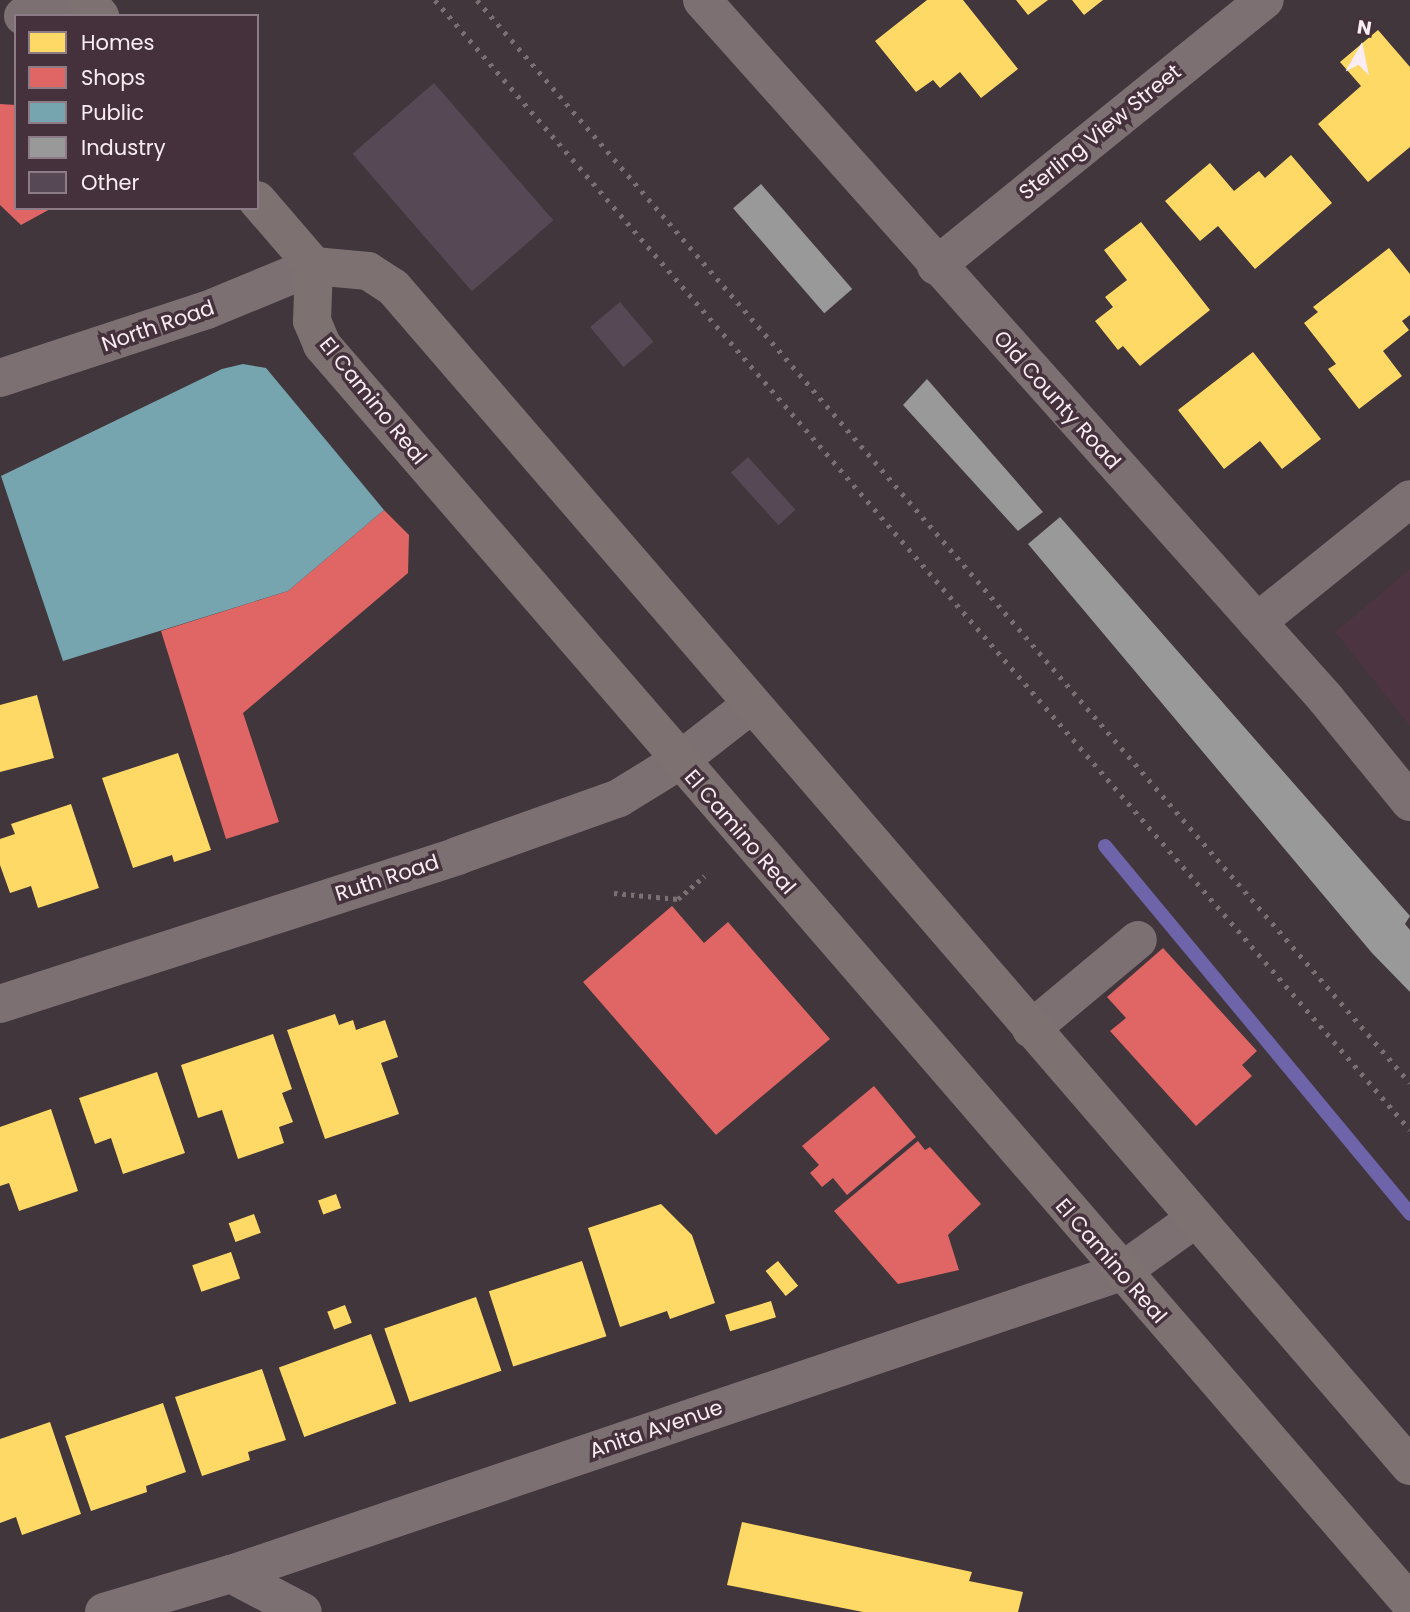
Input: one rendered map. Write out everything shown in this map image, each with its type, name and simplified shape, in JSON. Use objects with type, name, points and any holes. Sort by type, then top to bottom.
[{"type":"main road","points":[[87,0],[98,14]]},
{"type":"main road","points":[[259,202],[314,266],[368,271],[393,286],[751,705],[1410,1466]]},
{"type":"main road","name":"El Camino Real","points":[[314,266],[312,321],[322,345],[679,761],[1410,1603]]},
{"type":"street","points":[[29,14],[71,0]]},
{"type":"street","name":"Old County Road","points":[[702,0],[936,266],[1257,622],[1410,802]]},
{"type":"street","name":"Sterling View Street","points":[[936,266],[1265,0]]},
{"type":"street","name":"North Road","points":[[0,378],[197,314],[314,266]]},
{"type":"street","points":[[1257,622],[1410,499]]},
{"type":"street","name":"Ruth Road","points":[[0,1004],[619,798],[679,761],[751,705]]},
{"type":"street","points":[[1031,1029],[1138,940]]},
{"type":"street","name":"Anita Avenue","points":[[104,1612],[231,1574],[1121,1272],[1195,1219]]},
{"type":"street","points":[[231,1574],[303,1612]]},
{"type":"path","points":[[614,893],[678,899],[704,876]]},
{"type":"shaded area","points":[[1410,569],[1410,726],[1335,632]]},
{"type":"building: Homes","points":[[927,0],[963,0],[1018,69],[981,98],[960,72],[940,88],[933,80],[916,92],[875,41]]},
{"type":"building: Homes","points":[[1016,0],[1048,0],[1028,15]]},
{"type":"building: Homes","points":[[1072,0],[1103,0],[1084,15]]},
{"type":"building: Homes","points":[[1378,30],[1410,67],[1410,147],[1368,182],[1318,124],[1361,86],[1340,62]]},
{"type":"building: Homes","points":[[1291,155],[1332,203],[1255,269],[1218,226],[1200,241],[1165,201],[1210,163],[1234,191],[1259,171],[1265,178]]},
{"type":"building: Homes","points":[[1141,222],[1210,310],[1140,366],[1123,346],[1118,350],[1095,321],[1113,307],[1105,297],[1127,280],[1104,250]]},
{"type":"building: Homes","points":[[1389,248],[1410,274],[1410,315],[1402,321],[1409,330],[1383,351],[1402,376],[1359,409],[1328,369],[1336,364],[1304,323],[1318,312],[1313,307]]},
{"type":"building: Homes","points":[[1253,352],[1321,439],[1282,469],[1260,441],[1224,469],[1178,410]]},
{"type":"building: Homes","points":[[37,695],[54,758],[0,772],[0,705]]},
{"type":"building: Homes","points":[[178,753],[211,850],[174,862],[172,855],[133,868],[102,778]]},
{"type":"building: Homes","points":[[71,804],[99,888],[38,908],[31,886],[10,893],[0,865],[0,839],[15,834],[11,824]]},
{"type":"building: Homes","points":[[335,1014],[339,1025],[353,1020],[356,1030],[385,1020],[398,1057],[381,1063],[399,1114],[325,1139],[287,1030]]},
{"type":"building: Homes","points":[[273,1034],[292,1089],[282,1093],[293,1122],[279,1127],[284,1143],[238,1159],[222,1110],[198,1118],[181,1065]]},
{"type":"building: Homes","points":[[157,1072],[185,1153],[123,1174],[111,1138],[95,1144],[79,1098]]},
{"type":"building: Homes","points":[[51,1109],[78,1191],[19,1211],[9,1183],[0,1186],[0,1127]]},
{"type":"building: Homes","points":[[336,1194],[341,1208],[323,1215],[318,1200]]},
{"type":"building: Homes","points":[[661,1204],[692,1235],[715,1303],[670,1319],[667,1311],[620,1327],[588,1228]]},
{"type":"building: Homes","points":[[254,1214],[261,1233],[235,1242],[229,1223]]},
{"type":"building: Homes","points":[[231,1252],[240,1278],[201,1292],[192,1265]]},
{"type":"building: Homes","points":[[582,1261],[606,1336],[513,1366],[489,1291]]},
{"type":"building: Homes","points":[[778,1261],[798,1286],[786,1296],[766,1271]]},
{"type":"building: Homes","points":[[476,1297],[501,1371],[410,1402],[384,1329]]},
{"type":"building: Homes","points":[[771,1301],[776,1317],[730,1331],[725,1315]]},
{"type":"building: Homes","points":[[345,1305],[352,1323],[334,1330],[327,1312]]},
{"type":"building: Homes","points":[[371,1334],[396,1404],[304,1437],[279,1368]]},
{"type":"building: Homes","points":[[262,1369],[286,1440],[248,1452],[250,1460],[202,1476],[175,1397]]},
{"type":"building: Homes","points":[[163,1403],[186,1472],[146,1486],[147,1492],[91,1511],[65,1436]]},
{"type":"building: Homes","points":[[50,1422],[81,1514],[22,1535],[16,1517],[0,1523],[0,1439]]},
{"type":"building: Homes","points":[[742,1522],[972,1572],[969,1581],[1023,1592],[1018,1612],[863,1612],[727,1585]]},
{"type":"building: Shops","points":[[0,104],[14,105],[14,210],[48,210],[21,225],[0,205]]},
{"type":"building: Shops","points":[[384,510],[409,535],[408,573],[243,713],[279,822],[226,839],[161,631],[288,591]]},
{"type":"building: Shops","points":[[672,906],[704,943],[728,922],[830,1039],[716,1135],[583,982]]},
{"type":"building: Shops","points":[[1163,948],[1257,1051],[1242,1065],[1252,1076],[1196,1126],[1110,1031],[1126,1018],[1107,997]]},
{"type":"building: Shops","points":[[874,1086],[916,1137],[847,1195],[833,1178],[822,1187],[810,1173],[819,1165],[802,1146]]},
{"type":"building: Shops","points":[[918,1141],[925,1150],[930,1147],[981,1204],[948,1235],[959,1270],[898,1284],[834,1211]]},
{"type":"building: Public","points":[[243,364],[266,368],[384,510],[288,591],[63,661],[1,476],[222,369]]},
{"type":"building: Industry","points":[[761,184],[852,289],[824,313],[733,208]]},
{"type":"building: Industry","points":[[927,379],[1043,512],[1018,531],[903,405]]},
{"type":"building: Industry","points":[[1060,517],[1410,916],[1405,924],[1410,930],[1410,992],[1372,953],[1028,544]]},
{"type":"building: Other","points":[[434,83],[553,220],[472,291],[352,154]]},
{"type":"building: Other","points":[[620,302],[653,342],[624,367],[590,327]]},
{"type":"building: Other","points":[[748,457],[796,510],[778,525],[731,472]]},
{"type":"waterway","points":[[1105,846],[1410,1214]]},
{"type":"railway","points":[[435,0],[1410,1130]]},
{"type":"railway","points":[[477,0],[1410,1083]]}]
